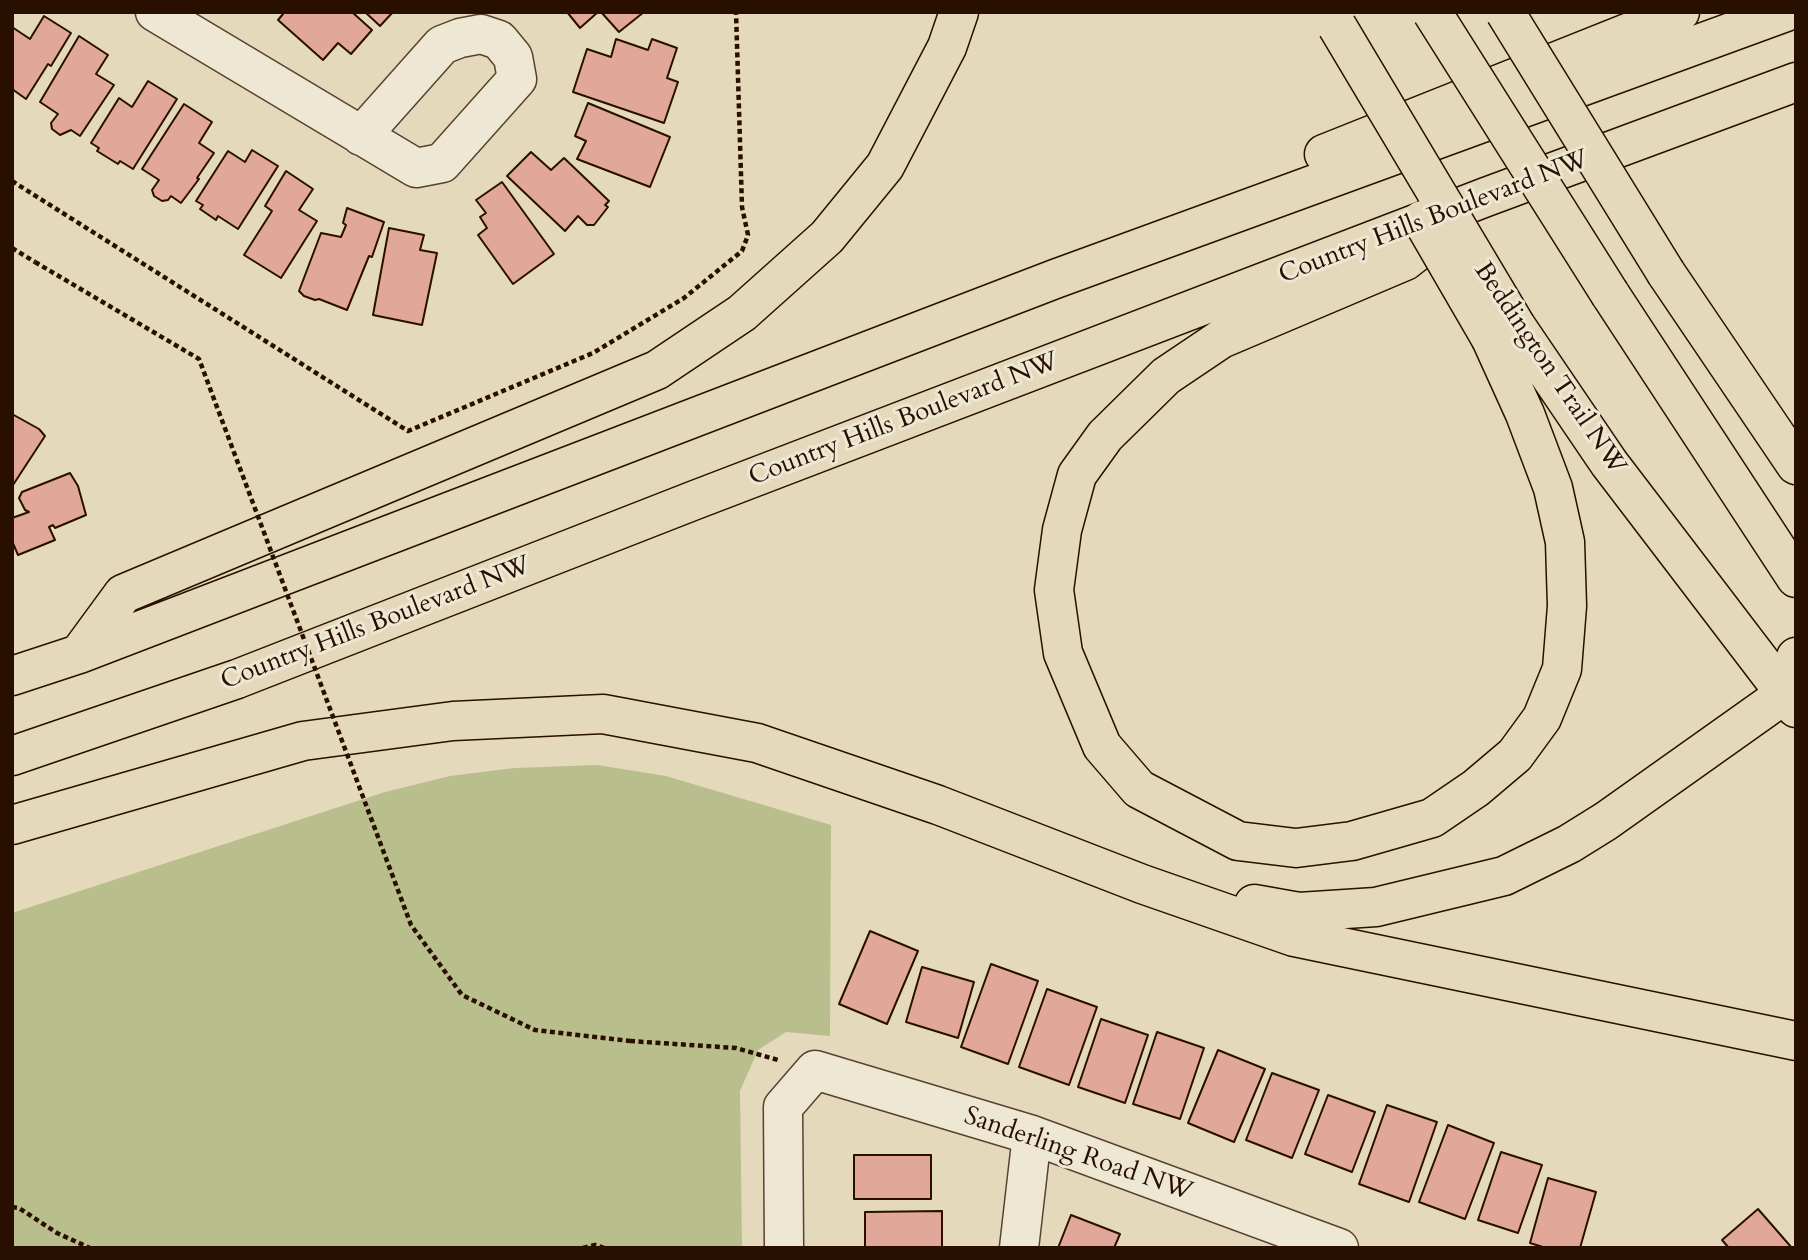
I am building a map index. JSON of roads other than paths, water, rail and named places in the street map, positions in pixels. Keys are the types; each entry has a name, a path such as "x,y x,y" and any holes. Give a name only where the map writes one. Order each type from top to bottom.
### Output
{"main road":[{"path":"79,654 122,594 657,370 741,313 827,237 885,166 947,47 959,12"},
{"path":"1432,12 1795,581"},
{"path":"1505,12 1666,273 1796,465"},
{"path":"1055,279 1176,213 1680,12"},
{"path":"12,676 79,654 1055,279 1786,12"},
{"name":"Beddington Trail NW","path":"1333,19 1380,100 1503,332 1609,463 1790,701"},
{"name":"Country Hills Boulevard NW","path":"12,755 237,679 1486,197 1796,82"},
{"path":"1486,197 1405,261 1285,310 1221,340 1167,376 1105,436 1077,475 1062,530 1054,590 1063,653 1102,746 1139,789 1238,841 1296,848 1352,841 1432,818 1476,788 1514,755 1542,718 1562,668 1567,606 1565,542 1553,488 1525,414 1503,332"},
{"path":"1142,884 1300,912 1376,907 1504,876 1569,844 1790,701 1796,657"},
{"path":"12,825 303,741 453,721 603,713 757,743 938,805 1142,884 1294,937 1796,1041"}],"street":[{"path":"155,12 361,136"},
{"name":"Sanderling Road NW","path":"784,1248 783,1107 815,1070 1032,1135 1339,1248"},
{"path":"1019,1248 1032,1135"}]}
